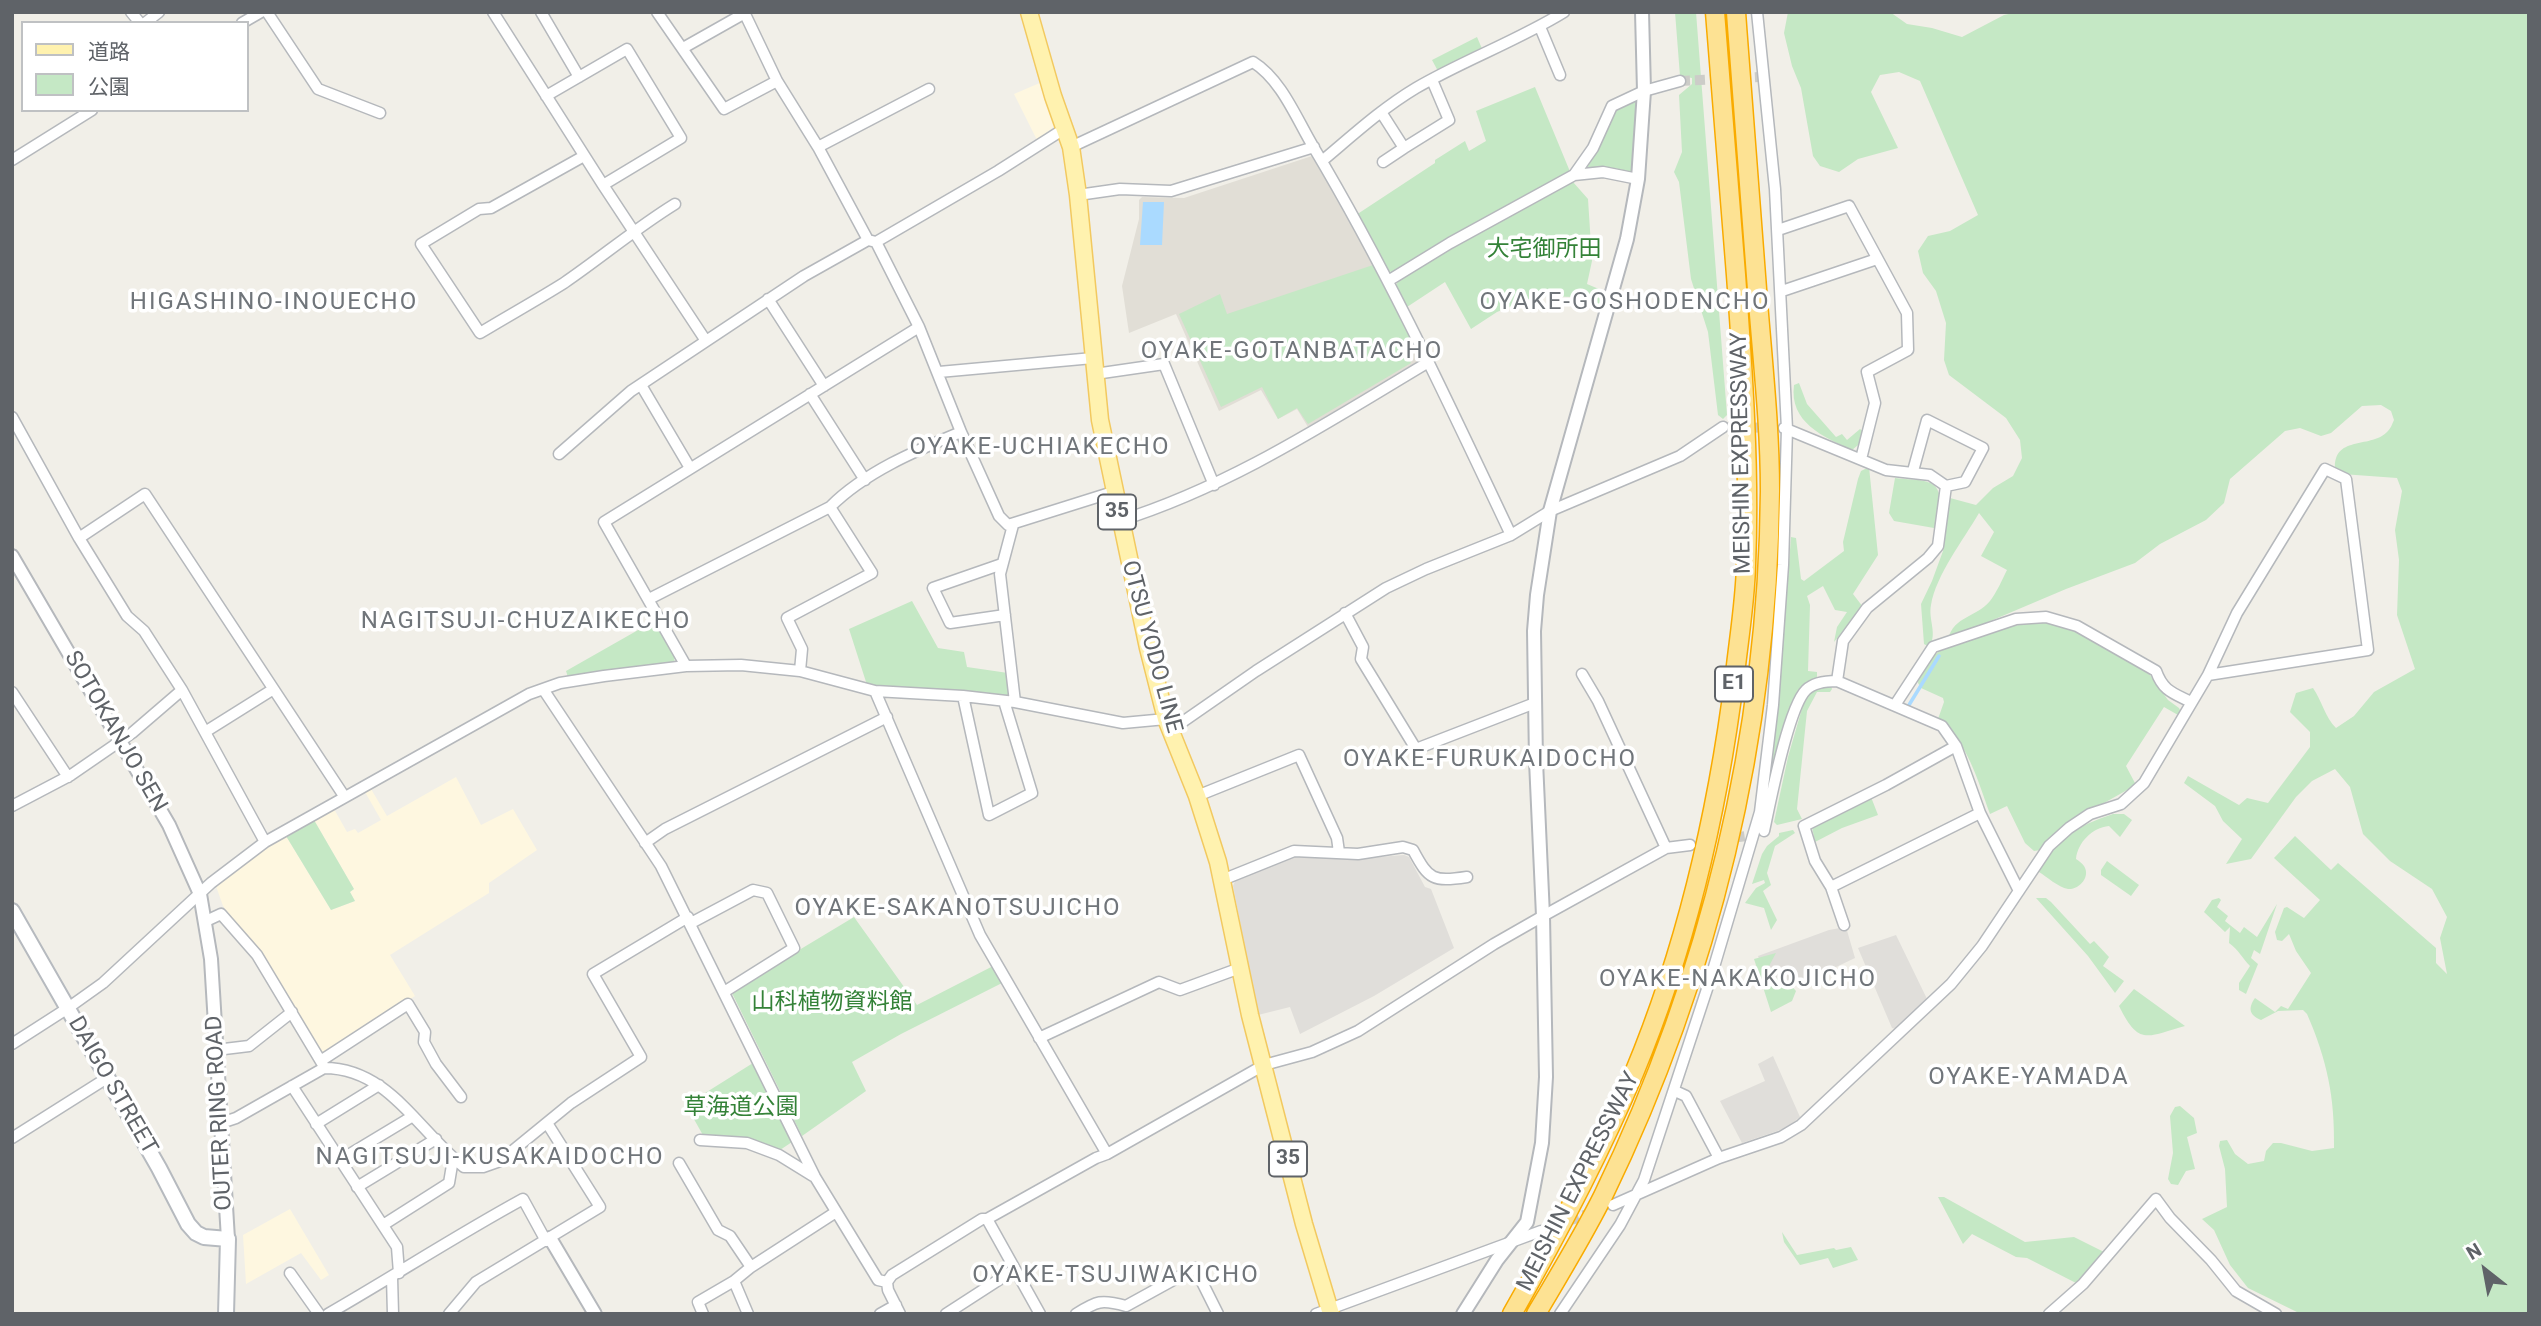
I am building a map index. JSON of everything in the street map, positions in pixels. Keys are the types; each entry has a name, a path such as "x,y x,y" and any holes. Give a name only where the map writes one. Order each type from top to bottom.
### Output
{"highway":[{"name":"MEISHIN EXPRESSWAY","path":"1512,1314 1596,1159 1650,1031 1677,952 1705,851 1731,705 1746,569 1747,503 1742,358 1715,12"},
{"name":"MEISHIN EXPRESSWAY","path":"1536,1314 1603,1195 1670,1038 1722,873 1741,789 1755,706 1765,620 1769,452 1736,12"}],"main road":[{"name":"OTSU YODO LINE","path":"1029,12 1071,147 1100,420 1119,521 1169,724 1197,796 1222,880 1250,1015 1325,1312"},
{"name":"DAIGO STREET","path":"12,911 18,933 68,1008 188,1224 204,1237 228,1239"},
{"name":"OUTER RING ROAD","path":"226,1314 228,1239"}],"street":[{"path":"245,21 261,12"},
{"path":"267,12 318,89 380,113"},
{"path":"493,12 706,341"},
{"path":"541,12 579,77"},
{"path":"657,12 724,109 777,81"},
{"path":"1322,161 1381,112 1432,80 1540,27 1564,12"},
{"path":"1463,1314 1527,1222 1542,1143 1546,1077 1535,703 1536,607 1550,512 1627,239 1638,179 1644,91 1642,12"},
{"path":"1560,1314 1620,1225 1644,1180 1675,1091 1749,835 1760,812 1773,705 1783,565 1785,429 1778,230 1761,76 1757,12"},
{"path":"683,48 745,13 777,81 872,241 919,327 961,432 999,516 1008,526 1113,492"},
{"path":"1540,27 1560,75"},
{"path":"546,96 627,49 681,138 603,185"},
{"path":"1071,147 1253,62 1264,69 1314,147 1388,281 1511,535"},
{"path":"1383,162 1449,120 1432,80"},
{"path":"1574,175 1592,148 1612,106 1644,91 1680,81"},
{"path":"818,148 929,89"},
{"path":"12,160 89,112"},
{"path":"1381,112 1404,148"},
{"path":"559,454 641,385 768,299 804,276 998,172 1064,129"},
{"path":"1078,195 1119,189 1171,191 1314,147"},
{"path":"584,156 491,208 479,209 421,243 480,333 562,284 675,204"},
{"path":"1388,281 1450,243 1574,175 1603,172 1638,179"},
{"path":"1778,230 1849,206 1907,313 1908,350 1867,372 1875,402 1861,459"},
{"path":"1782,291 1877,259"},
{"path":"768,299 824,386"},
{"path":"686,666 604,522 919,327"},
{"path":"1119,521 1214,485 1272,455 1427,363"},
{"path":"939,372 1164,364 1214,485"},
{"path":"641,385 690,468"},
{"path":"810,394 865,480"},
{"path":"12,417 79,538 127,616 144,631 181,690 265,842"},
{"path":"1785,429 1886,470 1930,475 1946,486 1965,482 1983,448 1927,420 1913,471"},
{"path":"12,1044 103,983 200,894 265,842 529,694 560,683 686,666 741,666 800,671 875,691 963,695 1123,723 1169,724 1406,579 1511,535 1550,512 1681,456 1723,427"},
{"path":"649,598 830,507 847,490 918,450 961,432"},
{"path":"1613,1205 1719,1158 1781,1137 1801,1125 1951,984 1982,946 2049,846 2090,814 2121,804 2144,783 2208,676 2238,613 2325,469 2346,479 2368,650 2208,676"},
{"path":"1837,681 1843,642 1867,608 1928,558 1938,546 1946,486"},
{"path":"79,538 145,494 344,796"},
{"path":"800,671 802,649 787,618 872,573 830,507"},
{"path":"963,695 989,815 1032,793 1009,702 1000,574 1013,524"},
{"name":"SOTOKANJO SEN","path":"12,556 18,577 121,740 169,825 200,894"},
{"path":"1002,564 933,588 950,623 1004,615"},
{"path":"1345,614 1363,647 1362,659 1416,749 1535,703"},
{"path":"1895,705 1933,647 2016,619 2046,617 2077,626 2156,671 2166,690 2191,702"},
{"path":"1582,674 1598,701 1666,848"},
{"path":"1749,835 1770,830 1777,770 1799,699 1808,687 1823,681 1837,681 1942,726 1956,746 1980,813 2019,891"},
{"path":"543,689 661,866 815,1177 878,1280 887,1282"},
{"path":"12,806 68,777 121,740 181,690"},
{"path":"205,732 272,690"},
{"path":"875,691 980,935 1107,1154"},
{"path":"12,692 68,777"},
{"path":"645,843 664,829 887,717"},
{"path":"1844,925 1831,887 1815,861 1804,826 1956,746"},
{"path":"1197,796 1299,755 1336,838 1339,852"},
{"path":"1831,887 1980,813"},
{"path":"887,1282 902,1268 982,1219 987,1219 1107,1154 1264,1065 1312,1052 1358,1031 1543,916 1666,848 1690,845"},
{"path":"1222,880 1293,850 1358,854 1403,847 1413,850 1425,873 1440,881 1467,877"},
{"path":"206,922 221,915 229,921 257,955 323,1064 369,1079 379,1086 464,1167 483,1167 500,1161 571,1103 641,1056 593,974 689,920 753,890 766,893 794,948 724,992"},
{"name":"OUTER RING ROAD","path":"200,894 211,959 228,1239"},
{"path":"1039,1038 1159,982 1180,990 1240,968"},
{"path":"221,1123 292,1086 408,1004 425,1032 424,1042 436,1064 461,1097"},
{"path":"216,1049 249,1046 292,1013"},
{"path":"12,1138 107,1078"},
{"path":"292,1086 397,1247 393,1314"},
{"path":"316,1124 379,1086"},
{"path":"1675,1091 1686,1096 1719,1158"},
{"path":"340,1160 413,1116"},
{"path":"449,1314 476,1282 600,1207 547,1123"},
{"path":"358,1187 436,1139"},
{"path":"700,1140 747,1143 779,1155 815,1177"},
{"path":"383,1225 449,1184 453,1159"},
{"path":"679,1163 718,1230 730,1236 751,1267"},
{"path":"328,1314 396,1275 467,1229 523,1199 595,1314"},
{"path":"2049,1314 2083,1284 2157,1199 2170,1218 2211,1260 2236,1291 2276,1314"},
{"path":"703,1314 698,1302 836,1212"},
{"path":"987,1219 1040,1314"},
{"path":"1325,1312 1541,1231"},
{"path":"1076,1314 1096,1301 1110,1301 1126,1306 1195,1268 1218,1314"},
{"path":"946,1314 1014,1270"},
{"path":"290,1273 319,1314"},
{"path":"734,1281 748,1314"},
{"path":"880,1314 898,1309 887,1282"}],"shaded area":[{"path":"1042,82 1056,125 1037,140 1014,94"},
{"path":"1312,156 1331,183 1422,355 1422,360 1308,427 1297,409 1278,419 1261,390 1219,411 1176,314 1129,333 1122,286 1139,219 1139,200 1142,197 1184,198"},
{"path":"456,777 481,825 513,809 537,850 489,883 489,893 390,955 415,996 323,1055 267,965 223,906 216,886 265,848 286,836 331,910 355,901 350,892 354,889 314,820 334,809 347,832 355,829 358,833 381,820 365,792 371,789 387,816"},
{"path":"1404,855 1409,857 1425,887 1431,889 1454,948 1374,996 1300,1034 1290,1007 1258,1015 1233,886 1235,881 1294,857 1354,859"},
{"path":"1846,927 1855,958 1773,997 1758,956 1829,930"},
{"path":"1896,935 1928,1001 1896,1029 1892,1028 1858,948"},
{"path":"1773,1056 1800,1117 1786,1128 1742,1143 1720,1101 1765,1081 1758,1064"},
{"path":"290,1209 329,1275 321,1280 301,1253 246,1284 243,1235"}],"green space":[{"path":"1675,12 1696,12 1727,415 1723,419 1718,415 1708,332 1691,279 1679,182 1674,172 1682,152 1679,95 1692,84 1692,78 1680,76"},
{"path":"1788,12 1890,12 1907,24 1962,37 2004,15 2018,12 2529,12 2529,1314 2301,1314 2248,1288 2230,1265 2214,1230 2202,1219 2227,1207 2220,1141 2227,1140 2235,1154 2248,1164 2264,1161 2266,1151 2273,1143 2312,1151 2334,1148 2333,1112 2328,1079 2320,1047 2307,1014 2303,1010 2278,1011 2261,1020 2251,1011 2255,998 2275,1012 2281,1006 2288,1009 2311,973 2296,951 2289,934 2282,941 2277,940 2275,932 2284,908 2287,907 2304,918 2320,900 2274,858 2295,836 2331,870 2338,863 2436,948 2436,963 2447,974 2440,938 2447,917 2432,889 2390,861 2363,834 2350,787 2335,769 2312,781 2296,797 2251,859 2226,864 2242,839 2223,821 2215,806 2184,783 2188,776 2239,805 2247,798 2268,803 2310,747 2310,732 2290,712 2296,693 2313,688 2336,728 2354,716 2374,692 2415,669 2397,615 2399,560 2395,530 2402,491 2397,478 2342,474 2335,467 2341,450 2373,440 2388,431 2394,420 2391,411 2381,405 2362,406 2331,433 2321,436 2300,428 2285,431 2230,479 2224,503 2206,520 2160,544 2135,563 1948,639 1960,621 1990,601 2007,570 1981,556 1994,532 1979,513 1938,582 1931,605 1932,642 1929,647 1924,644 1921,604 1943,551 1950,498 1976,505 1993,488 2013,476 2022,458 2020,440 2006,418 1949,375 1944,360 1946,323 1936,291 1923,273 1918,251 1928,236 1950,231 1978,215 1920,81 1899,72 1880,75 1871,92 1898,148 1858,159 1839,172 1820,166 1813,156 1801,88 1792,66 1784,33"},
{"path":"1477,37 1483,51 1439,73 1432,60"},
{"path":"1535,87 1571,174 1393,273 1389,271 1356,215 1465,141 1469,151 1486,141 1476,111"},
{"path":"1639,97 1632,173 1615,168 1587,168 1617,106"},
{"name":"大宅御所田","path":"1573,182 1588,199 1592,261 1587,284 1606,292 1601,306 1576,297 1536,296 1497,312 1471,329 1445,282 1407,307 1395,287 1400,278"},
{"path":"1373,265 1417,351 1408,356 1411,363 1308,424 1297,408 1278,419 1262,387 1221,407 1179,314 1220,294 1227,314"},
{"path":"1799,383 1807,404 1836,437 1842,434 1847,440 1860,429 1864,432 1863,441 1852,450 1830,440 1810,426 1797,409 1794,398 1794,385"},
{"path":"1869,467 1878,555 1853,594 1863,607 1834,642 1837,627 1847,612 1835,610 1823,586 1807,596 1810,605 1808,671 1817,672 1817,678 1806,682 1798,690 1775,762 1771,761 1791,537 1796,538 1801,579 1804,581 1844,551 1843,542 1858,479 1861,471"},
{"path":"1895,478 1928,482 1937,489 1939,506 1934,528 1894,521 1889,513"},
{"path":"912,601 938,648 964,652 967,667 1008,673 1011,693 1006,698 963,691 867,685 849,629"},
{"path":"654,621 675,662 568,677 566,671"},
{"path":"2041,622 2057,624 2087,636 2104,648 2126,657 2150,675 2168,700 2181,712 2178,715 2164,707 2126,766 2136,785 2081,816 2041,850 2034,851 2025,843 2007,806 1990,814 1964,750 1957,738 1938,719 1943,698 1921,688 1918,683 1923,668 1934,655 1949,645 1988,631"},
{"path":"1831,686 1832,689 1830,692 1817,692 1807,711 1797,809 1802,819 1777,825 1774,822 1788,757 1805,698 1813,690"},
{"path":"1871,797 1878,815 1842,828 1815,842 1812,827"},
{"path":"2113,814 2124,814 2132,820 2120,837 2109,826 2092,833 2083,842 2076,859 2086,870 2080,885 2072,889 2064,888 2039,872 2038,868 2070,834"},
{"path":"314,820 354,889 350,892 355,901 331,910 286,836"},
{"path":"1793,830 1795,833 1775,846 1767,873 1771,885 1763,891 1777,920 1771,930 1764,908 1745,903 1756,888 1765,883 1764,880 1752,884 1767,846 1779,833"},
{"path":"2107,861 2139,885 2131,896 2101,875"},
{"path":"2036,898 2046,898 2051,902 2090,944 2094,941 2109,957 2103,966 2124,981 2115,993 2088,956"},
{"path":"2212,900 2221,900 2217,907 2228,916 2225,921 2240,933 2244,927 2257,937 2277,904 2260,954 2254,950 2251,958 2258,964 2246,994 2239,990 2239,983 2250,966 2229,943 2230,927 2225,932 2204,912"},
{"name":"山科植物資料館","path":"854,917 917,1005 997,964 1006,981 852,1062 866,1091 802,1136 731,991"},
{"path":"1776,953 1768,968 1772,977 1787,981 1796,991 1792,1001 1771,1012 1754,959"},
{"path":"2134,989 2185,1026 2152,1035 2138,1033 2119,1006"},
{"name":"草海道公園","path":"753,1063 792,1142 780,1150 748,1139 704,1137 686,1105"},
{"path":"2180,1106 2194,1118 2197,1133 2187,1137 2195,1169 2186,1171 2178,1185 2171,1184 2168,1179 2173,1153 2170,1116 2175,1107"},
{"path":"1938,1197 1944,1197 2025,1242 2074,1237 2104,1252 2076,1283 1972,1234 1963,1244"},
{"path":"1782,1232 1797,1255 1851,1247 1858,1260 1833,1268 1828,1258 1800,1265 1784,1242"}],"water":[{"path":"1143,202 1164,202 1162,245 1140,245"}],"waterway":[{"path":"1909,705 1939,656"}],"tunnel":[{"path":"1680,81 1759,77"},
{"path":"1723,427 1772,428"},
{"path":"1705,842 1746,836"},
{"path":"1541,1231 1593,1212"}],"district":[{"name":"HIGASHINO-INOUECHO","path":"274,303"},
{"name":"OYAKE-GOSHODENCHO","path":"1625,303"},
{"name":"OYAKE-GOTANBATACHO","path":"1292,352"},
{"name":"OYAKE-UCHIAKECHO","path":"1040,448"},
{"name":"NAGITSUJI-CHUZAIKECHO","path":"526,622"},
{"name":"OYAKE-FURUKAIDOCHO","path":"1490,760"},
{"name":"OYAKE-SAKANOTSUJICHO","path":"958,909"},
{"name":"OYAKE-NAKAKOJICHO","path":"1738,980"},
{"name":"OYAKE-YAMADA","path":"2029,1078"},
{"name":"NAGITSUJI-KUSAKAIDOCHO","path":"490,1158"},
{"name":"OYAKE-TSUJIWAKICHO","path":"1116,1276"}]}
